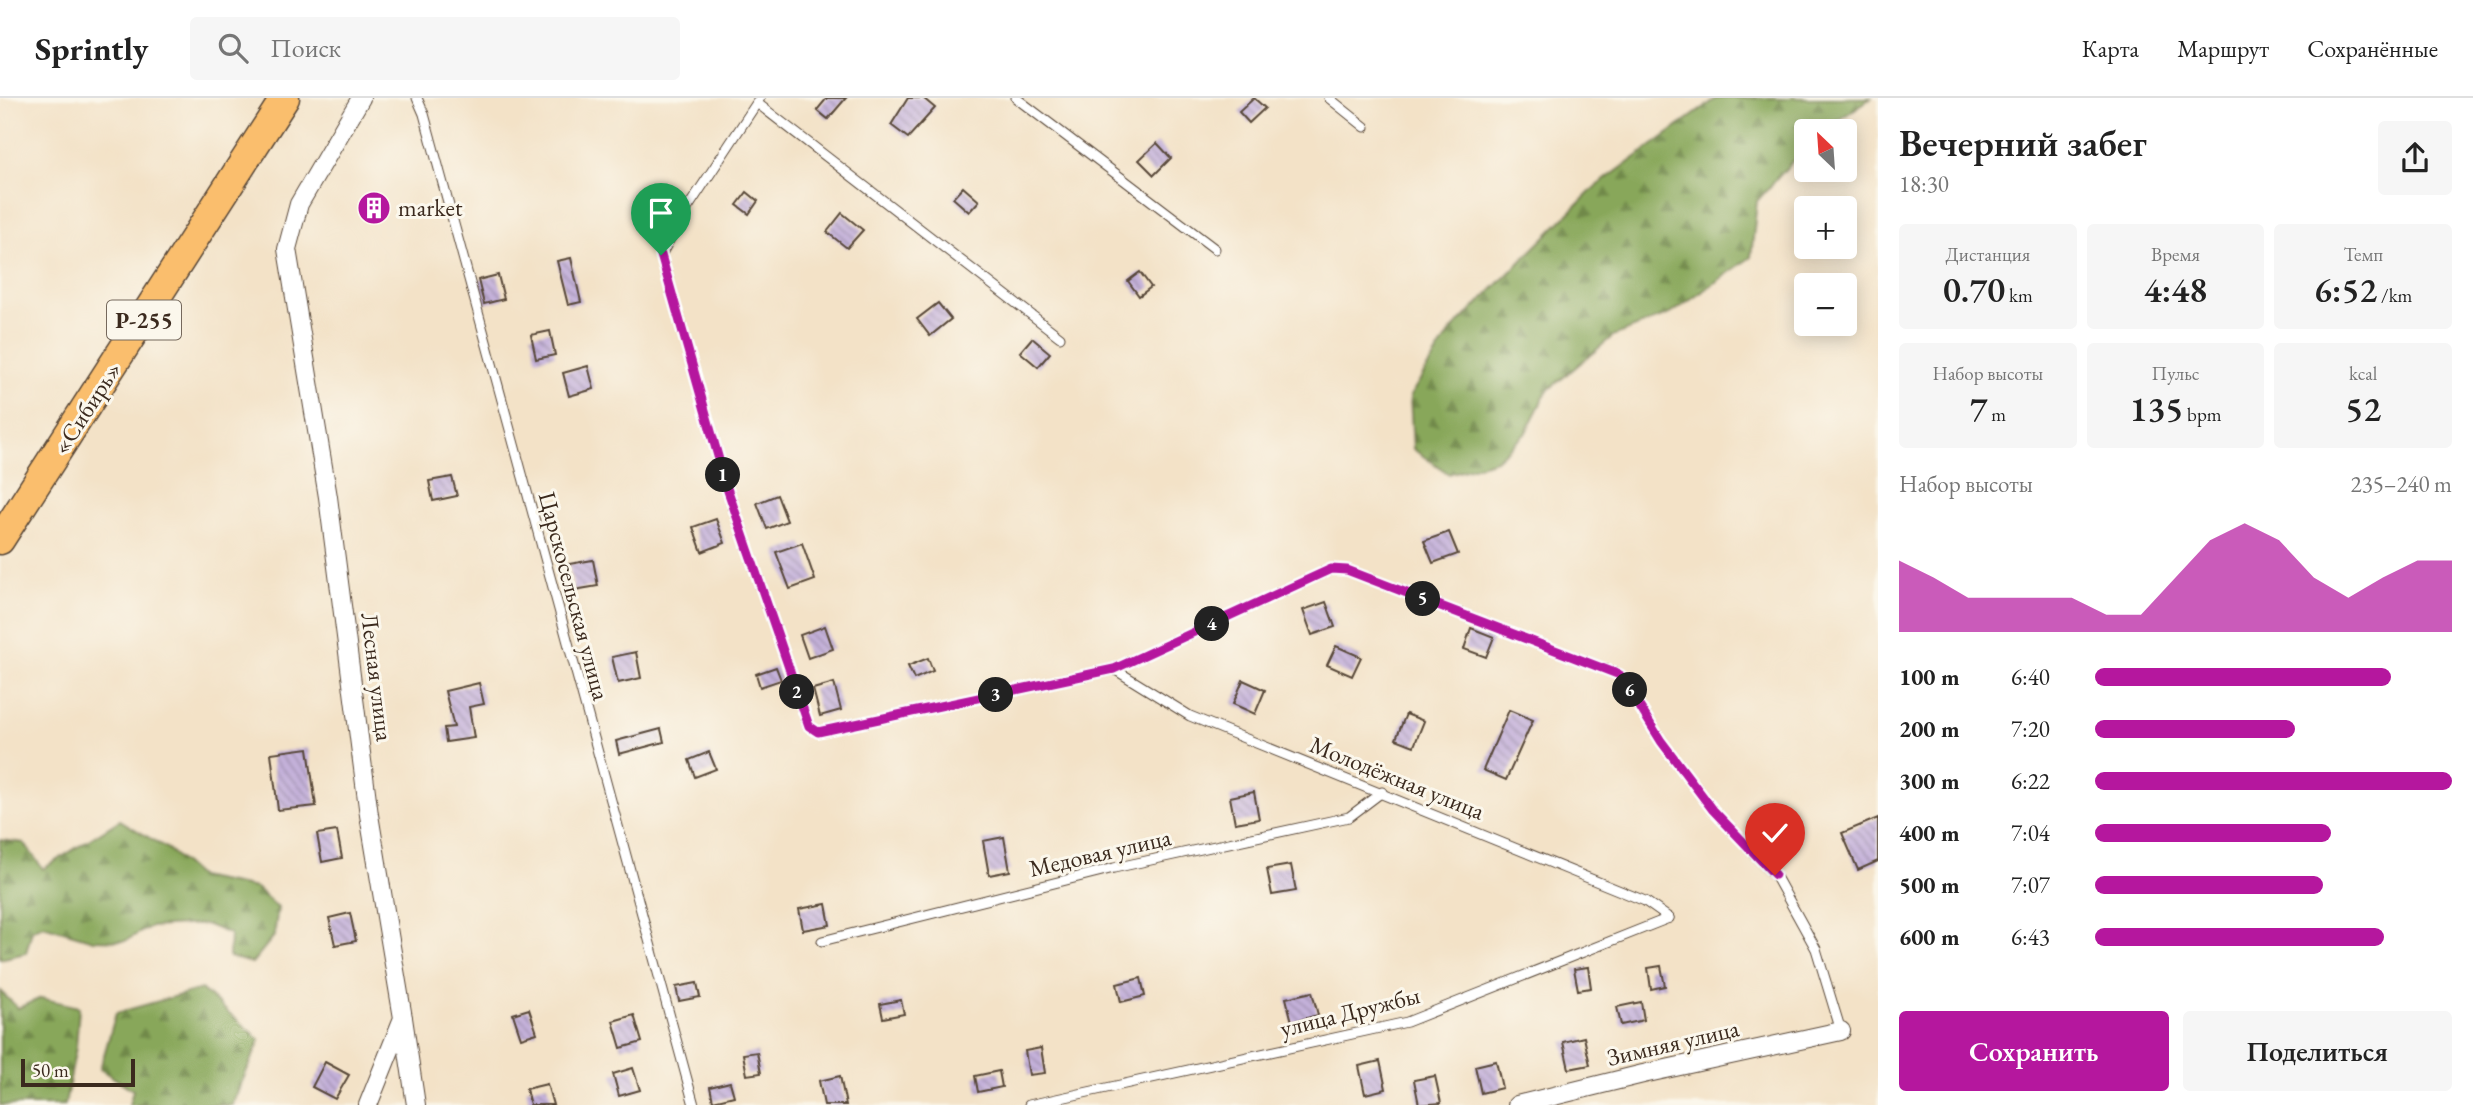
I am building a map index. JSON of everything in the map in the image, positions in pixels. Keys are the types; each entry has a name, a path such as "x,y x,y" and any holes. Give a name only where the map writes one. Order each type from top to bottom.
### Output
{"highway":[{"name":"«Сибирь»","path":"0,540 285,98"}],"street":[{"name":"Лесная улица","path":"361,98 299,204 287,249 328,497 369,815 416,1105"},
{"path":"368,1105 403,1018"},
{"name":"Зимняя улица","path":"1517,1105 1643,1074 1841,1031"}],"lane":[{"name":"Царскосельская улица","path":"417,98 425,114 694,1105"},
{"path":"1016,98 1215,248"},
{"path":"1329,98 1365,127"},
{"path":"1060,337 759,100 683,215 661,255 727,488 809,726 818,732 1114,669 1331,569 1347,570 1620,675 1661,741 1713,810 1775,875 1816,949 1841,1031"},
{"name":"Молодёжная улица","path":"1114,669 1190,716 1645,901 1669,918"},
{"name":"Медовая улица","path":"822,941 1114,868 1349,817 1381,792"},
{"name":"улица Дружбы","path":"1028,1105 1407,1021 1669,918"}],"green space":[{"path":"1717,98 1871,98 1840,119 1794,119 1794,159 1757,201 1751,257 1672,313 1613,336 1547,391 1525,434 1496,460 1449,474 1413,449 1410,396 1450,332 1595,187"},
{"path":"120,820 168,849 199,877 256,888 278,908 274,936 252,963 229,957 230,934 205,924 150,927 125,941 93,940 43,925 32,930 26,953 0,959 0,840 24,843 43,869"},
{"path":"201,989 260,1040 232,1105 129,1105 133,1090 100,1069 116,1013"},
{"path":"0,991 18,1008 41,998 79,1007 76,1047 65,1105 0,1105"}],"building":[{"path":"827,98 846,98 828,119 817,110"},
{"path":"908,98 923,98 935,108 908,138 891,125"},
{"path":"1254,98 1265,108 1249,123 1239,112"},
{"path":"1157,143 1171,158 1154,175 1139,160"},
{"path":"963,187 979,201 969,212 953,198"},
{"path":"747,192 758,201 749,214 737,205"},
{"name":"market","path":"381,198 384,215 368,218 365,200"},
{"path":"842,213 863,230 847,248 827,232"},
{"path":"571,258 581,302 568,305 557,261"},
{"path":"1140,272 1151,287 1139,296 1128,281"},
{"path":"498,275 504,299 484,304 478,280"},
{"path":"938,303 951,319 930,336 917,319"},
{"path":"550,331 555,355 536,359 531,335"},
{"path":"1032,338 1050,353 1038,367 1020,352"},
{"path":"588,366 594,389 569,396 563,373"},
{"path":"452,477 457,496 433,501 429,481"},
{"path":"777,495 787,521 767,529 757,503"},
{"path":"716,519 725,543 702,552 693,527"},
{"path":"1449,532 1458,554 1433,563 1424,541"},
{"path":"802,543 815,580 790,589 776,552"},
{"path":"593,560 598,586 574,590 569,564"},
{"path":"1326,602 1335,627 1312,635 1303,610"},
{"path":"825,626 833,649 808,658 800,635"},
{"path":"1471,628 1494,637 1486,657 1464,649"},
{"path":"1336,646 1361,657 1352,676 1327,665"},
{"path":"636,652 641,678 618,683 612,657"},
{"path":"928,658 933,671 914,679 908,666"},
{"path":"776,667 781,680 760,687 756,674"},
{"path":"1243,680 1265,690 1255,714 1233,704"},
{"path":"479,683 484,704 469,707 474,738 446,742 444,728 454,727 445,691"},
{"path":"834,683 841,710 820,716 813,689"},
{"path":"1509,710 1533,720 1506,780 1483,770"},
{"path":"1406,714 1424,721 1414,746 1396,739"},
{"path":"661,729 664,742 619,754 616,741"},
{"path":"308,748 316,806 278,810 271,753"},
{"path":"709,752 716,769 695,777 689,760"},
{"path":"1254,792 1259,819 1235,823 1230,797"},
{"path":"1878,818 1878,861 1858,870 1842,833"},
{"path":"337,831 342,858 322,862 317,834"},
{"path":"1004,837 1010,871 989,875 983,841"},
{"path":"1291,865 1296,891 1272,895 1267,869"},
{"path":"826,904 830,925 803,930 799,909"},
{"path":"350,913 356,941 335,945 329,918"},
{"path":"1661,966 1665,986 1651,989 1648,968"},
{"path":"1588,967 1591,988 1578,990 1574,969"},
{"path":"1141,978 1145,996 1121,1002 1117,984"},
{"path":"697,983 700,997 679,1001 676,987"},
{"path":"1312,992 1318,1015 1292,1022 1286,998"},
{"path":"901,1000 904,1014 883,1018 880,1004"},
{"path":"1641,1002 1644,1020 1621,1025 1617,1007"},
{"path":"529,1009 537,1033 521,1038 513,1014"},
{"path":"634,1015 642,1042 621,1048 613,1021"},
{"path":"1584,1037 1590,1065 1569,1069 1563,1042"},
{"path":"1041,1048 1045,1073 1029,1075 1025,1051"},
{"path":"757,1052 761,1073 747,1075 743,1054"},
{"path":"1380,1061 1386,1089 1365,1094 1359,1066"},
{"path":"1496,1061 1502,1088 1481,1093 1475,1066"},
{"path":"325,1062 349,1075 335,1099 312,1087"},
{"path":"633,1068 640,1090 619,1096 613,1074"},
{"path":"999,1071 1002,1087 978,1092 975,1076"},
{"path":"840,1076 846,1105 824,1105 819,1081"},
{"path":"1435,1076 1441,1103 1419,1105 1414,1080"},
{"path":"730,1082 734,1096 713,1101 710,1087"},
{"path":"547,1084 553,1105 530,1105 526,1089"}],"place":[{"name":"market","path":"374,208"}],"route":[{"path":"661,255 727,488 809,726 818,732 1114,669 1331,569 1347,570 1620,675 1661,741 1713,810 1775,875"}]}
